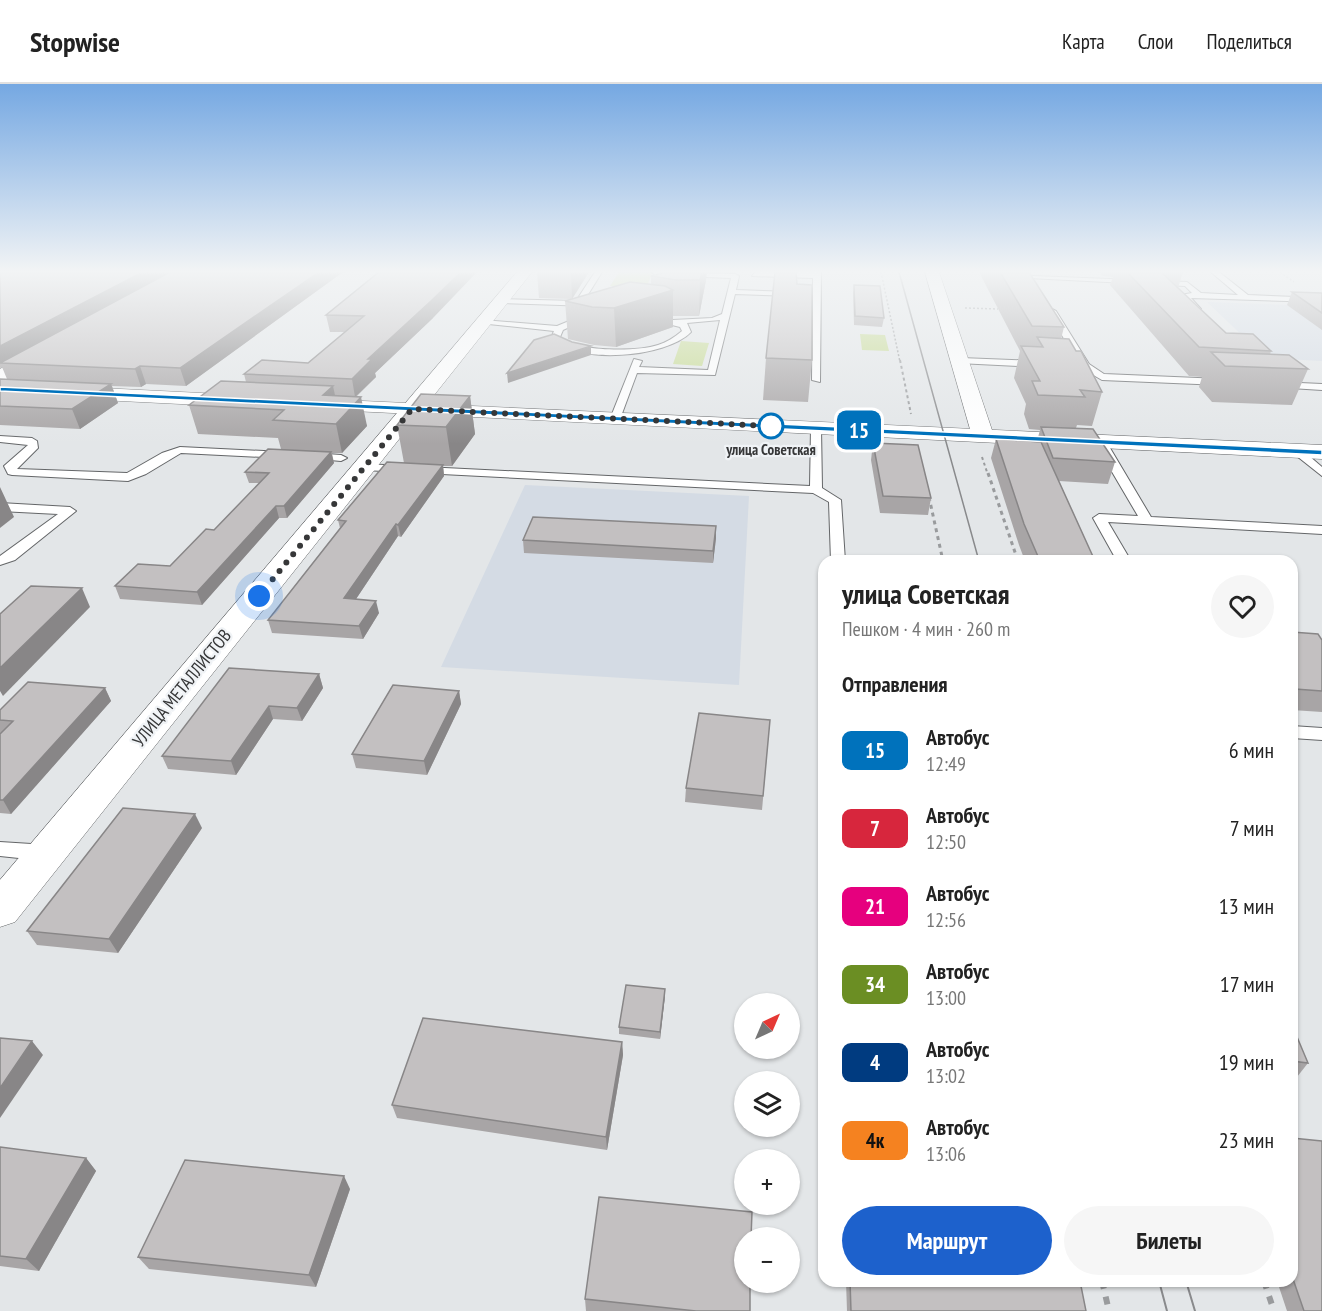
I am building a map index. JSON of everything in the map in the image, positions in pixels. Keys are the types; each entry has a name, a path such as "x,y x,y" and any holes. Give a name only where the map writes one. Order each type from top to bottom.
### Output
{"street":[{"name":"УЛИЦА МЕТАЛЛИСТОВ","path":"0,910 352,462 412,409 478,329"},
{"path":"950,329 976,421 983,436"},
{"path":"0,377 56,346"},
{"path":"0,390 258,402"},
{"path":"304,404 1322,452"}],"lane":[{"path":"559,329 555,338 562,344 586,349 640,351 678,339 687,333 686,329"},
{"path":"633,370 712,373 723,329"},
{"path":"817,329 817,380"},
{"path":"1063,329 1085,366 1102,377 1228,383"},
{"path":"615,419 640,351"},
{"path":"961,361 1053,365"},
{"path":"1064,365 1085,366"},
{"path":"1264,380 1274,385 1322,387"},
{"path":"816,428 816,489"},
{"path":"0,439 32,441 34,446 10,466 12,472 128,477 141,473 167,453 180,450 816,489 835,500 837,555"},
{"path":"1100,442 1147,521"},
{"path":"1297,451 1322,473"},
{"path":"0,507 70,511 10,557 0,561"},
{"path":"1121,555 1099,518 1322,530"},
{"path":"1298,732 1322,734"},
{"path":"0,849 47,853"}],"path":[{"path":"893,329 912,416"},
{"path":"991,457 982,456 1015,555"},
{"path":"929,496 942,555"},
{"path":"1103,1287 1108,1311"},
{"path":"1266,1287 1274,1311"}],"shaded area":[{"path":"1236,329 1322,329 1322,361 1266,358"},
{"path":"525,485 749,496 739,685 441,667"}],"green space":[{"path":"860,334 885,335 889,351 862,350"},
{"path":"681,341 709,343 702,366 673,364"}],"building":[{"path":"0,329 32,329 0,346"},
{"path":"63,329 236,329 180,368 140,366 135,369 0,363"},
{"path":"348,329 400,329 368,359 372,359 352,379 244,374 262,360 308,363"},
{"path":"769,329 812,329 812,360 766,358"},
{"path":"1182,329 1222,329 1226,333 1253,334 1271,351 1199,347"},
{"path":"554,334 572,342 591,346 507,373 534,340"},
{"path":"1037,337 1069,339 1076,351 1081,351 1102,392 1080,390 1085,397 1038,395 1032,381 1040,381 1021,346 1043,347"},
{"path":"1211,352 1289,355 1308,369 1225,366"},
{"path":"0,379 111,384 72,409 0,406"},
{"path":"221,381 333,386 323,395 361,397 336,424 273,420 284,410 189,405"},
{"path":"421,394 470,396 446,427 397,425"},
{"path":"1041,427 1093,429 1115,462 1053,458"},
{"path":"996,439 1041,442 1092,555 1037,555 1024,524"},
{"path":"873,443 918,445 931,498 883,496"},
{"path":"268,449 331,452 284,506 276,506 197,592 115,586 138,564 170,566 206,529 214,530 269,473 245,472"},
{"path":"387,462 443,465 398,525 396,524 344,598 376,601 359,626 268,620 346,521 338,520"},
{"path":"533,517 716,526 713,551 523,540"},
{"path":"31,586 82,588 0,668 0,614"},
{"path":"1298,632 1318,634 1322,640 1322,691 1298,689"},
{"path":"229,668 319,674 297,708 269,706 231,761 162,756"},
{"path":"28,682 105,688 3,800 0,800 0,734 13,721 0,720 0,710"},
{"path":"393,685 459,691 424,761 352,754"},
{"path":"699,713 770,720 763,796 686,788"},
{"path":"123,808 195,814 109,939 27,931"},
{"path":"626,985 665,989 660,1032 619,1027"},
{"path":"423,1018 622,1042 606,1137 392,1105"},
{"path":"0,1038 32,1041 0,1088"},
{"path":"1298,1039 1308,1063 1298,1062"},
{"path":"1298,1139 1322,1141 1322,1311 1304,1311 1296,1287 1298,1287"},
{"path":"0,1147 86,1158 26,1259 0,1256"},
{"path":"185,1160 344,1176 309,1275 138,1257"},
{"path":"599,1197 734,1210 734,1215 752,1215 751,1227 734,1227 734,1293 750,1293 750,1311 696,1311 585,1299"},
{"path":"850,1287 1081,1287 1086,1311 851,1311"}],"tram line":[{"path":"915,329 977,555"},
{"path":"1161,1287 1167,1311"},
{"path":"1188,1287 1195,1311"}],"bus line":[{"name":"15","path":"0,389 1322,452"}],"place":[{"name":"улица Советская","path":"771,426"}],"route":[{"path":"259,596 412,409 771,426"}]}
